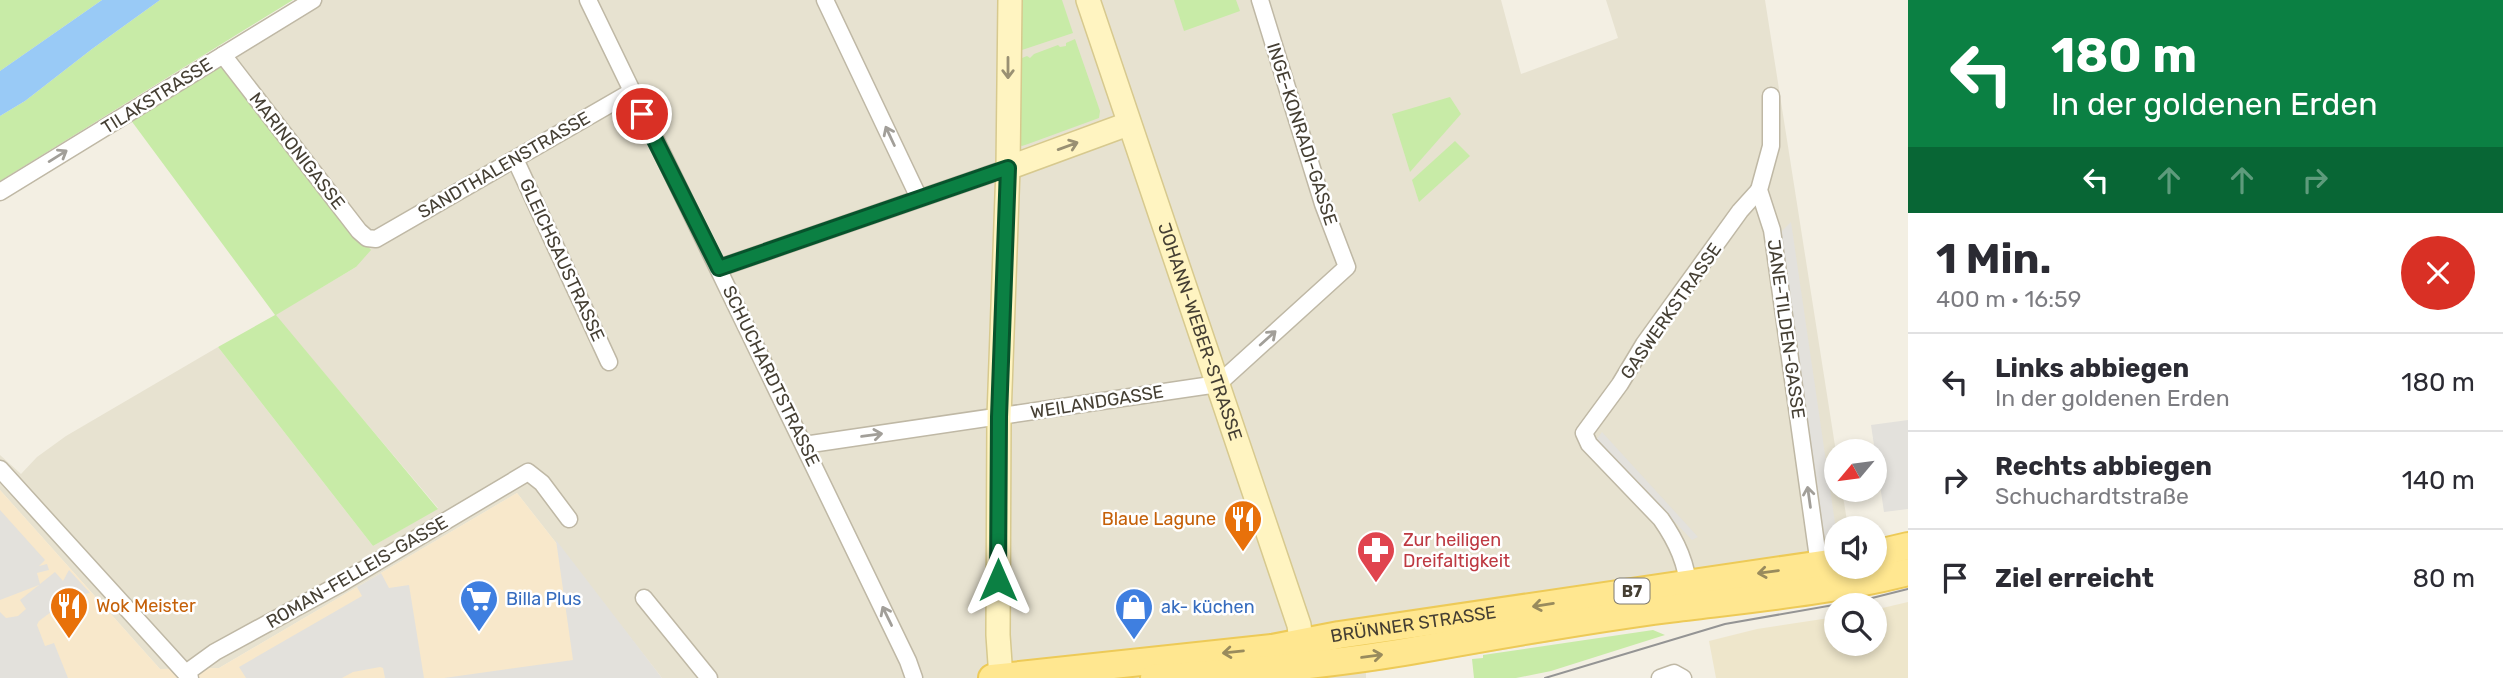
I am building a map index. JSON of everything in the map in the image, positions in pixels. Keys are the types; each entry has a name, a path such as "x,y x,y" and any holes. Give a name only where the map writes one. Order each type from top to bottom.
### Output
{"main road":[{"path":"998,678 999,417 1008,168 1010,0"},
{"name":"JOHANN-WEBER-STRASSE","path":"1088,0 1299,625 1302,653"},
{"path":"1008,168 1128,124"},
{"path":"1887,552 1908,546"},
{"name":"BRÜNNER STRASSE","path":"1154,678 1215,674 1302,653 1432,647 1690,595 1824,565"},
{"name":"BRÜNNER STRASSE","path":"1690,595 1867,582 1908,572"},
{"name":"BRÜNNER STRASSE","path":"998,678 1272,648 1302,653"}],"street":[{"name":"TILAKSTRASSE","path":"0,192 313,0"},
{"name":"SCHUCHARDTSTRASSE","path":"588,0 804,444 914,678"},
{"path":"825,0 919,198"},
{"name":"INGE-KONRADI-GASSE","path":"1218,384 1347,267 1323,204 1260,0"},
{"name":"MARINONIGASSE","path":"223,55 359,231 367,238 376,239"},
{"name":"SANDTHALENSTRASSE","path":"376,239 631,92"},
{"path":"1759,190 1771,146 1771,96"},
{"name":"GLEICHSAUSTRASSE","path":"515,159 609,362"},
{"path":"719,268 1008,168"},
{"name":"GASWERKSTRASSE","path":"1690,595 1678,544 1661,519 1589,444 1584,433 1620,384 1644,344 1740,211 1759,190"},
{"name":"JANE-TILDEN-GASSE","path":"1759,190 1772,230 1824,546"},
{"name":"WEILANDGASSE","path":"804,444 1218,384"},
{"path":"0,469 188,676"},
{"name":"ROMAN-FELLEIS-GASSE","path":"188,676 215,652 338,585 528,471 542,483 569,519"},
{"path":"644,598 709,678"},
{"path":"1660,678 1674,673 1683,678"}],"shaded area":[{"path":"296,0 1501,0 1521,74 1618,38 1606,0 1765,0 1834,439 1824,439 1824,502 1844,502 1846,516 1824,516 1824,579 1850,579 1851,591 1824,593 1824,596 1366,673 1366,678 662,678 517,493 219,668 160,669 0,490 0,455 21,474 37,457 66,436 218,347 373,546 438,508 275,315 356,267 214,53"},
{"path":"1791,222 1824,448 1824,502 1832,502 1834,516 1824,516 1824,532 1779,234"},
{"path":"1908,420 1908,509 1884,512 1883,502 1887,502 1887,439 1873,439 1871,425"},
{"path":"1602,432 1698,537 1692,540 1596,440"},
{"path":"0,490 160,669 219,668 517,493 662,678 0,678"},
{"path":"0,510 45,560 39,566 47,564 49,570 37,573 40,584 55,572 63,581 69,570 90,593 67,600 37,625 45,646 54,643 68,678 0,678 0,612 6,618 18,616 26,609 20,600 39,585 0,600"},
{"path":"556,540 662,678 444,678 573,660"},
{"path":"381,573 389,588 409,585 424,678 385,678 383,668 380,667 353,672 342,678 246,678 239,667 362,596 357,587"},
{"path":"1908,602 1908,678 1716,678 1709,641 1757,629 1824,619 1824,656 1887,656 1887,607"}],"green space":[{"path":"0,0 102,0 0,71"},
{"path":"160,0 293,0 0,181 0,116 25,101"},
{"path":"1019,0 1062,0 1073,33 1019,51"},
{"path":"1174,0 1236,0 1240,11 1184,31"},
{"path":"1075,39 1100,111 1099,118 1022,146 1018,144 1017,60 1027,56 1030,58 1058,45 1066,46 1066,43"},
{"path":"221,62 371,250 356,267 276,315 438,509 373,546 218,347 275,315 130,119"},
{"path":"1450,97 1461,114 1410,172 1392,114"},
{"path":"1455,141 1470,156 1419,202 1412,180"},
{"path":"1653,630 1665,635 1551,671 1516,678 1474,678 1472,659 1483,658 1483,655"}],"water":[{"path":"102,0 160,0 25,101 0,116 0,71"}],"tram line":[{"path":"1545,678 1725,624 1868,599 1908,589"}],"place":[{"name":"Blaue Lagune","path":"1243,553"},
{"name":"Zur heiligen Dreifaltigkeit","path":"1376,584"},
{"name":"Billa Plus","path":"479,633"},
{"name":"Wok Meister","path":"69,640"},
{"name":"ak- küchen","path":"1134,641"}],"route":[{"path":"642,114 719,268 1008,168 999,417 998,580"}]}
